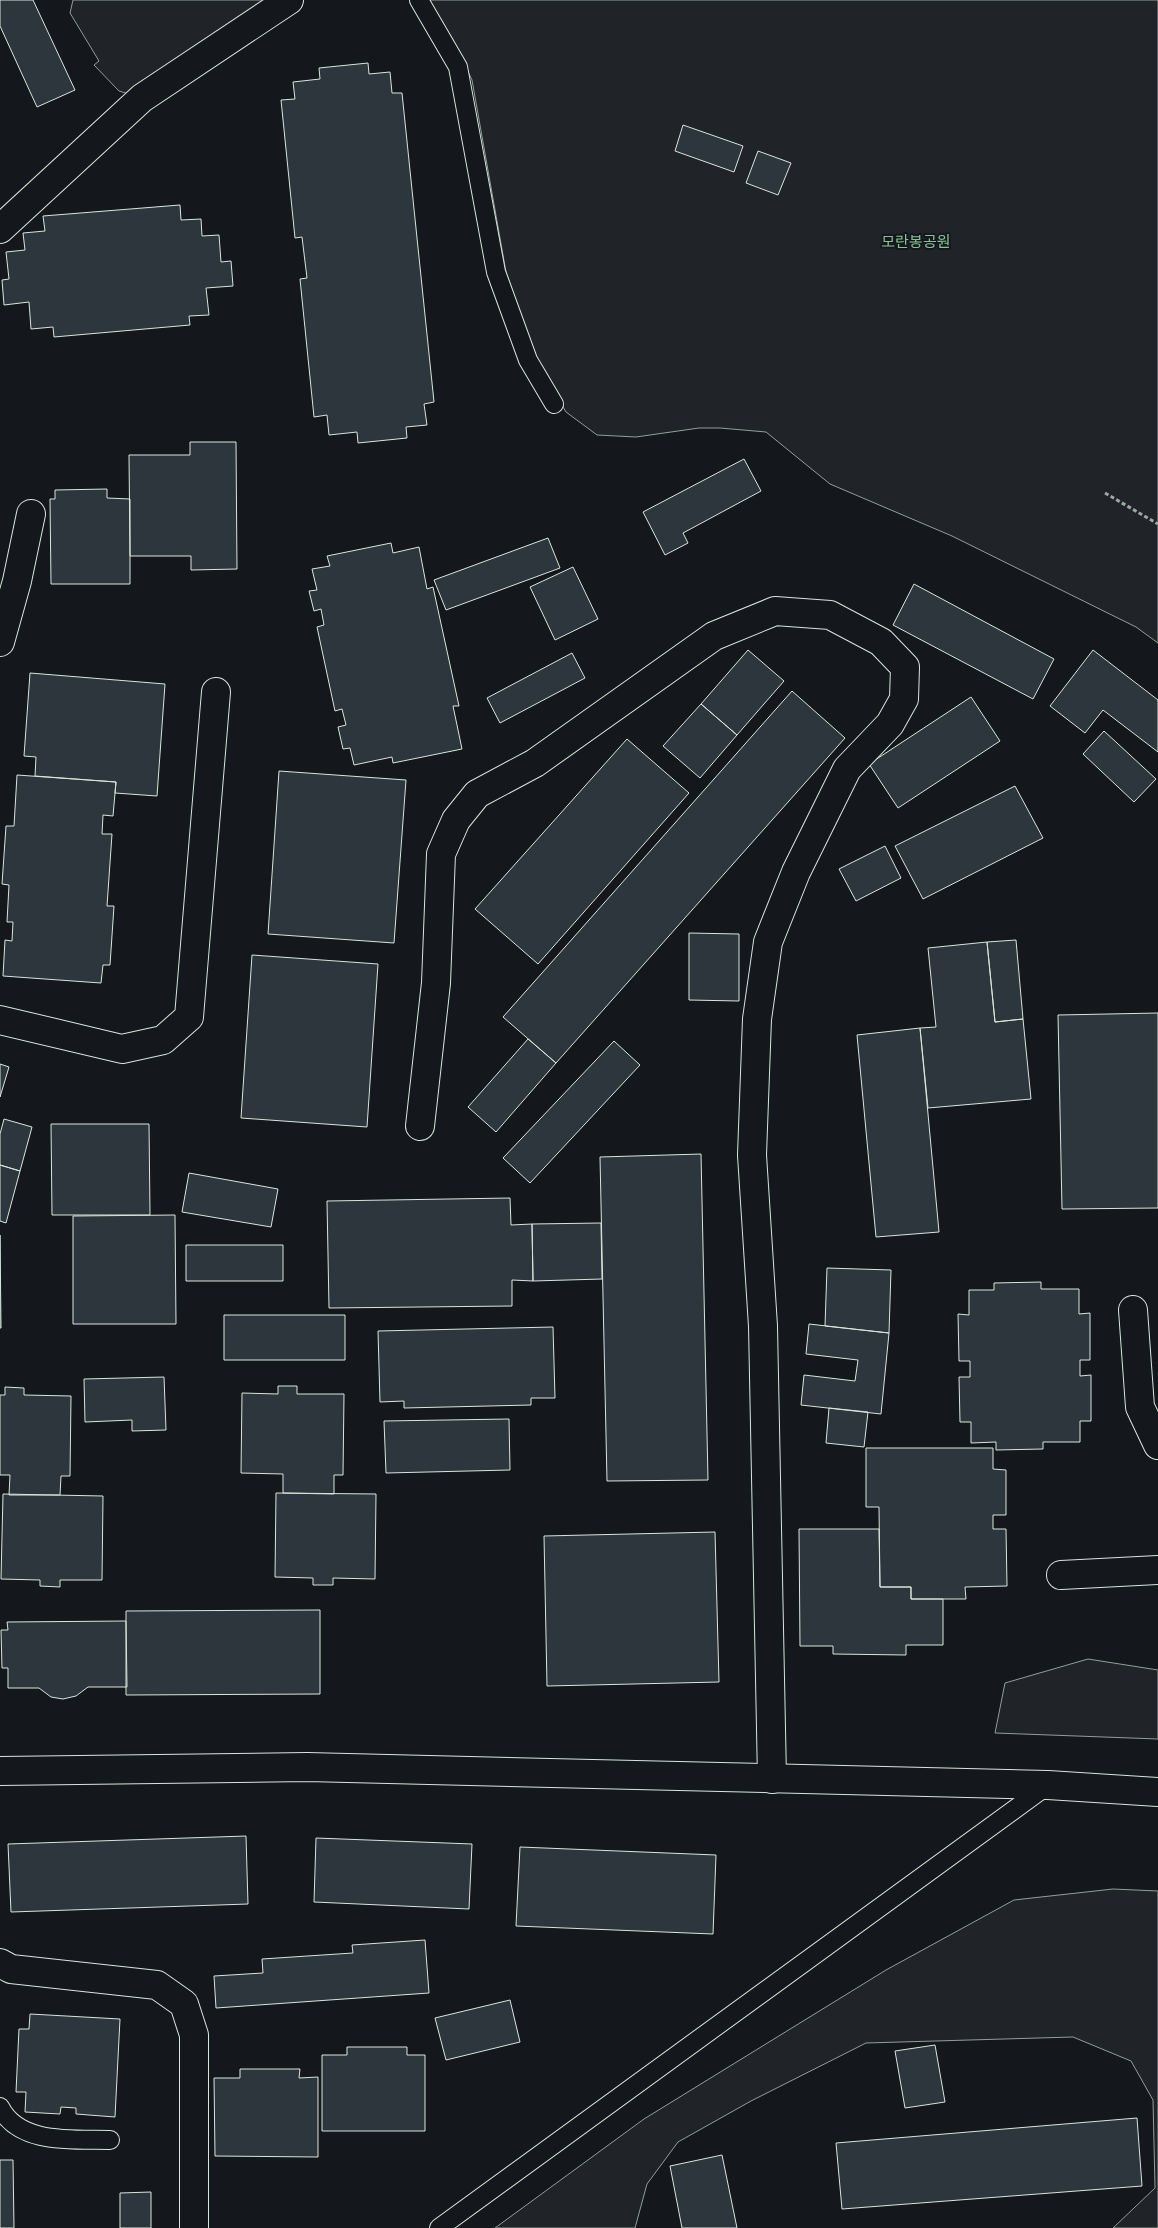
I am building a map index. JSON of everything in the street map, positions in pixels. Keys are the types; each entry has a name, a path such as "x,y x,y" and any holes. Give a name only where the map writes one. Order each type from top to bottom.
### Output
{"street":[{"path":"0,229 142,98 289,0"},
{"path":"0,642 17,582 31,514"},
{"path":"420,1126 436,984 441,854 456,820 477,794 535,763 714,636 776,611 830,615 881,642 904,667 904,699 890,724 847,769 796,872 768,942 757,1020 752,1155 763,1326 772,1779"},
{"path":"0,1020 122,1049 163,1040 189,1017 216,692"},
{"path":"1133,1310 1140,1407 1158,1445"},
{"path":"1061,1575 1158,1570"},
{"path":"0,1771 307,1767 1048,1785 1158,1792"},
{"path":"0,1963 11,1969 157,1985 184,2004 194,2035 194,2228"}],"lane":[{"path":"419,0 458,67 496,272 528,360 554,404"},
{"path":"439,2228 1048,1785"},
{"path":"0,2107 6,2120 32,2135 110,2140"}],"path":[{"path":"1105,493 1158,524"}],"green space":[{"path":"73,0 274,0 132,95 119,91 94,65 99,61 70,13"},
{"name":"모란봉공원","path":"429,0 1158,0 1158,643 1136,627 952,536 830,484 766,432 699,428 636,437 597,435 566,412 537,363 506,272 472,80 453,40"},
{"path":"1088,1659 1158,1670 1158,1739 995,1733 1005,1683"},
{"path":"1113,1889 1158,1891 1158,2228 1113,2228 1155,2188 1153,2100 1131,2061 1073,2037 866,2043 751,2101 678,2142 647,2184 635,2228 495,2228 644,2119 886,1970 1014,1900"}],"building":[{"path":"0,0 33,0 75,90 37,107 0,26"},
{"path":"368,63 369,74 390,72 392,93 402,93 434,402 424,404 427,425 406,427 407,438 358,443 357,432 329,435 327,415 314,417 300,279 307,278 302,237 295,238 281,100 295,99 293,82 320,79 319,68"},
{"path":"683,125 743,146 734,172 675,151"},
{"path":"758,151 791,163 778,195 746,183"},
{"path":"180,205 181,220 201,219 202,236 219,235 221,262 231,261 233,286 206,288 209,315 189,316 190,325 54,337 53,327 31,329 29,302 4,305 2,280 9,279 6,252 25,250 23,233 45,231 43,216"},
{"path":"190,442 236,442 237,569 191,570 191,556 130,556 129,455 190,455"},
{"path":"744,459 761,491 683,533 688,543 665,555 643,512"},
{"path":"107,489 107,498 130,499 130,584 51,584 50,499 55,499 55,490"},
{"path":"548,538 560,568 446,610 434,580"},
{"path":"391,543 393,553 419,547 427,589 433,587 459,706 453,706 462,749 393,763 392,757 354,765 350,748 343,749 338,727 346,725 342,709 335,711 317,627 324,625 321,609 314,611 309,591 317,590 312,569 330,566 327,556"},
{"path":"573,567 598,619 555,640 530,587"},
{"path":"914,584 1054,659 1033,699 893,625"},
{"path":"748,650 784,681 737,735 701,704"},
{"path":"1093,650 1158,700 1158,752 1103,710 1085,733 1050,706"},
{"path":"572,653 585,678 500,723 487,698"},
{"path":"30,673 165,684 157,796 115,793 116,782 35,776 36,757 24,756"},
{"path":"792,691 845,738 556,1063 503,1017"},
{"path":"971,697 1000,741 898,808 869,764"},
{"path":"701,704 737,735 700,778 663,746"},
{"path":"1104,731 1156,779 1134,802 1083,754"},
{"path":"627,739 689,793 538,964 475,909"},
{"path":"279,771 406,780 394,943 268,934"},
{"path":"17,775 116,782 113,816 103,815 102,834 112,834 107,906 114,906 110,965 103,965 101,983 3,976 5,940 12,941 13,922 7,922 9,885 2,884 6,826 14,826"},
{"path":"1015,786 1043,838 923,899 895,846"},
{"path":"885,846 901,878 856,901 839,869"},
{"path":"689,933 739,934 739,1001 689,1000"},
{"path":"1016,940 1023,1019 995,1022 987,942"},
{"path":"987,942 995,1022 1023,1019 1031,1099 928,1108 920,1028 936,1027 928,948"},
{"path":"252,955 378,964 367,1127 241,1118"},
{"path":"1158,1013 1158,1208 1062,1209 1058,1015"},
{"path":"920,1028 939,1232 876,1237 857,1035"},
{"path":"528,1039 556,1063 496,1132 468,1107"},
{"path":"614,1041 640,1065 530,1183 503,1158"},
{"path":"0,1064 9,1067 0,1097"},
{"path":"4,1119 32,1127 20,1171 0,1165 0,1134"},
{"path":"51,1124 149,1124 150,1215 52,1215"},
{"path":"701,1154 708,1480 607,1481 600,1157"},
{"path":"0,1165 20,1171 6,1223 0,1221"},
{"path":"189,1173 278,1189 271,1227 182,1212"},
{"path":"510,1198 511,1225 532,1224 533,1281 512,1280 512,1306 329,1308 327,1201"},
{"path":"175,1215 176,1324 73,1324 73,1216"},
{"path":"601,1223 602,1279 533,1281 532,1224"},
{"path":"0,1235 1,1328 0,1328"},
{"path":"186,1245 283,1245 283,1281 186,1281"},
{"path":"827,1268 891,1270 889,1333 825,1326"},
{"path":"1041,1282 1041,1289 1079,1289 1079,1314 1090,1313 1090,1360 1080,1360 1080,1376 1091,1375 1091,1421 1080,1421 1080,1442 1043,1442 1043,1449 996,1450 996,1442 971,1443 971,1422 960,1422 959,1377 970,1377 970,1361 959,1361 958,1314 969,1315 969,1290 994,1290 994,1283"},
{"path":"224,1315 345,1315 345,1360 224,1360"},
{"path":"809,1324 889,1333 881,1414 801,1405 804,1375 855,1381 858,1360 806,1354"},
{"path":"553,1327 555,1398 531,1398 531,1405 404,1408 404,1401 380,1402 378,1331"},
{"path":"164,1377 166,1430 132,1431 132,1420 85,1422 84,1379"},
{"path":"278,1386 297,1386 297,1394 344,1394 343,1475 334,1475 334,1494 283,1493 283,1474 241,1473 242,1393 278,1394"},
{"path":"5,1387 24,1388 24,1395 71,1396 70,1476 61,1476 60,1495 9,1495 10,1475 0,1475 0,1395 5,1395"},
{"path":"829,1408 868,1412 864,1447 826,1443"},
{"path":"509,1419 510,1470 386,1473 384,1421"},
{"path":"866,1448 993,1448 993,1469 1006,1470 1006,1515 993,1515 993,1529 1006,1529 1007,1586 965,1587 966,1599 911,1599 911,1587 880,1587 879,1507 866,1507"},
{"path":"276,1493 376,1494 375,1579 333,1578 333,1585 313,1585 313,1578 275,1577"},
{"path":"3,1494 103,1496 102,1580 60,1580 60,1587 40,1586 40,1580 1,1579"},
{"path":"799,1529 879,1529 880,1587 911,1587 911,1599 943,1599 943,1645 906,1645 906,1655 833,1654 833,1646 800,1646"},
{"path":"715,1532 719,1682 547,1686 544,1536"},
{"path":"320,1610 320,1694 126,1695 126,1611"},
{"path":"126,1621 127,1687 88,1687 76,1696 63,1699 51,1697 39,1688 8,1688 8,1668 2,1668 1,1630 8,1630 7,1622"},
{"path":"246,1836 248,1904 11,1912 8,1844"},
{"path":"316,1838 472,1844 469,1909 314,1902"},
{"path":"520,1847 716,1855 713,1934 516,1926"},
{"path":"425,1940 429,1993 216,2008 214,1976 263,1973 262,1959 353,1953 352,1945"},
{"path":"510,2000 520,2042 446,2060 435,2018"},
{"path":"30,2014 120,2019 115,2117 76,2114 76,2108 61,2107 60,2114 25,2112 26,2092 16,2092 19,2029 29,2029"},
{"path":"935,2045 945,2102 905,2108 895,2051"},
{"path":"347,2047 407,2047 407,2055 425,2055 425,2131 322,2131 322,2055 347,2055"},
{"path":"240,2069 300,2069 299,2078 318,2077 318,2157 215,2156 214,2078 240,2078"},
{"path":"1137,2118 1142,2186 842,2209 836,2143"},
{"path":"722,2155 737,2228 682,2228 670,2166"},
{"path":"0,2160 13,2160 14,2228 0,2228"},
{"path":"151,2192 151,2228 120,2228 120,2193"}]}
